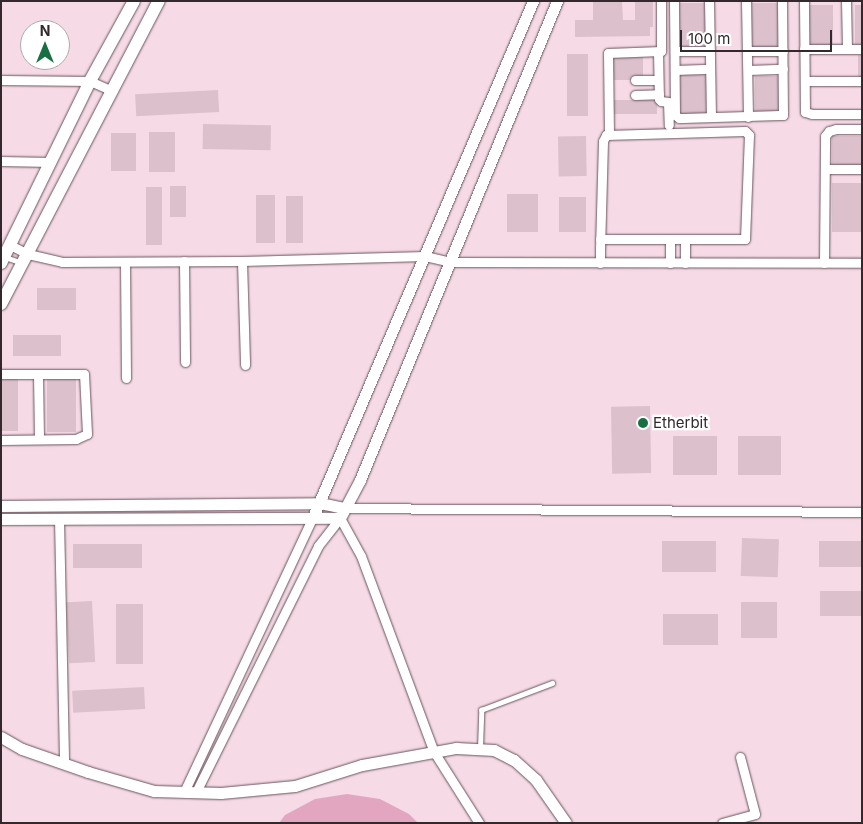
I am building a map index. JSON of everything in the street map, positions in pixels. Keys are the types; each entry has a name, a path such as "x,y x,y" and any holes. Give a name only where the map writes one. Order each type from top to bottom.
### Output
{"main road":[{"path":"4,256 90,81 134,1"},
{"path":"1,304 159,1"}],"street":[{"path":"184,792 320,503 533,1"},
{"path":"196,792 318,546 342,513 360,480 557,1"},
{"path":"661,1 662,48 658,52 659,100 668,102 669,124"},
{"path":"674,1 676,116 711,117 783,115 782,1"},
{"path":"709,1 711,117"},
{"path":"746,1 748,117"},
{"path":"804,1 805,112 812,114 862,114"},
{"path":"846,1 847,48"},
{"path":"804,49 862,49"},
{"path":"675,51 710,51"},
{"path":"747,51 783,51"},
{"path":"609,134 608,53 658,52"},
{"path":"675,70 710,69"},
{"path":"748,70 783,69"},
{"path":"1,80 90,81 112,90"},
{"path":"635,80 658,80"},
{"path":"805,81 862,81"},
{"path":"635,95 659,94"},
{"path":"824,263 825,136 829,131 836,129 862,129"},
{"path":"600,240 746,238 749,134 745,131 609,134 604,136 603,141 600,240 600,263"},
{"path":"1,161 50,162"},
{"path":"825,169 862,169"},
{"path":"670,239 670,263"},
{"path":"685,239 685,263"},
{"path":"4,256 62,262 242,261 426,256 450,262 862,263"},
{"path":"184,261 185,362"},
{"path":"242,261 245,364"},
{"path":"125,262 126,378"},
{"path":"1,374 82,374 85,376 87,434 82,438 1,440"},
{"path":"38,374 39,439"},
{"path":"1,506 320,503 342,513 361,556 434,752 479,823"},
{"path":"1,519 313,518 342,513 862,512"},
{"path":"59,519 64,764"},
{"path":"1,737 22,750 154,791 221,793 295,786 362,765 456,748 494,750 514,760 536,780 566,823"},
{"path":"722,823 755,814 740,757"}],"lane":[{"path":"480,749 481,710 552,683"}],"shaded area":[{"path":"347,794 380,799 409,814 418,823 279,823 285,815 315,799"}],"building":[{"path":"593,1 622,1 623,20 635,20 635,1 653,1 653,27 650,27 650,36 575,37 575,20 593,20"},
{"path":"677,3 708,3 708,49 677,49"},
{"path":"752,3 781,3 781,49 752,49"},
{"path":"809,5 833,5 833,45 809,45"},
{"path":"855,5 862,5 862,45 855,45"},
{"path":"610,53 643,53 643,80 610,80"},
{"path":"567,54 588,54 588,116 567,116"},
{"path":"858,55 862,55 862,78 858,78"},
{"path":"679,75 706,75 706,115 679,115"},
{"path":"755,76 781,76 781,115 755,115"},
{"path":"218,90 219,112 136,116 135,94"},
{"path":"609,100 657,100 657,114 609,114"},
{"path":"203,124 271,125 271,150 203,149"},
{"path":"149,132 175,132 175,172 149,172"},
{"path":"111,133 136,133 136,171 111,171"},
{"path":"558,136 586,136 587,176 559,176"},
{"path":"832,136 862,136 862,165 832,165"},
{"path":"832,183 862,183 862,232 832,232"},
{"path":"170,186 186,186 186,217 170,217"},
{"path":"146,187 162,187 162,245 146,245"},
{"path":"507,194 538,194 538,232 507,232"},
{"path":"256,195 275,195 275,243 256,243"},
{"path":"286,196 303,196 303,243 286,243"},
{"path":"559,197 586,197 586,232 559,232"},
{"path":"37,288 76,288 76,310 37,310"},
{"path":"13,335 61,335 61,356 13,356"},
{"path":"1,376 18,376 18,431 1,431"},
{"path":"47,377 76,377 76,432 47,432"},
{"path":"650,406 651,473 612,474 611,407"},
{"path":"673,436 717,436 717,475 673,475"},
{"path":"738,436 781,436 781,475 738,475"},
{"path":"742,538 779,539 778,577 741,576"},
{"path":"662,541 716,541 716,572 662,572"},
{"path":"819,541 862,541 862,567 819,567"},
{"path":"73,544 142,544 142,568 73,568"},
{"path":"820,591 862,591 862,616 820,616"},
{"path":"92,601 95,662 69,663 66,602"},
{"path":"741,602 777,602 777,638 741,638"},
{"path":"116,604 143,604 143,664 116,664"},
{"path":"663,614 718,614 718,645 663,645"},
{"path":"144,687 145,709 73,713 72,691"}],"place":[{"name":"Etherbit","path":"643,423"}]}
